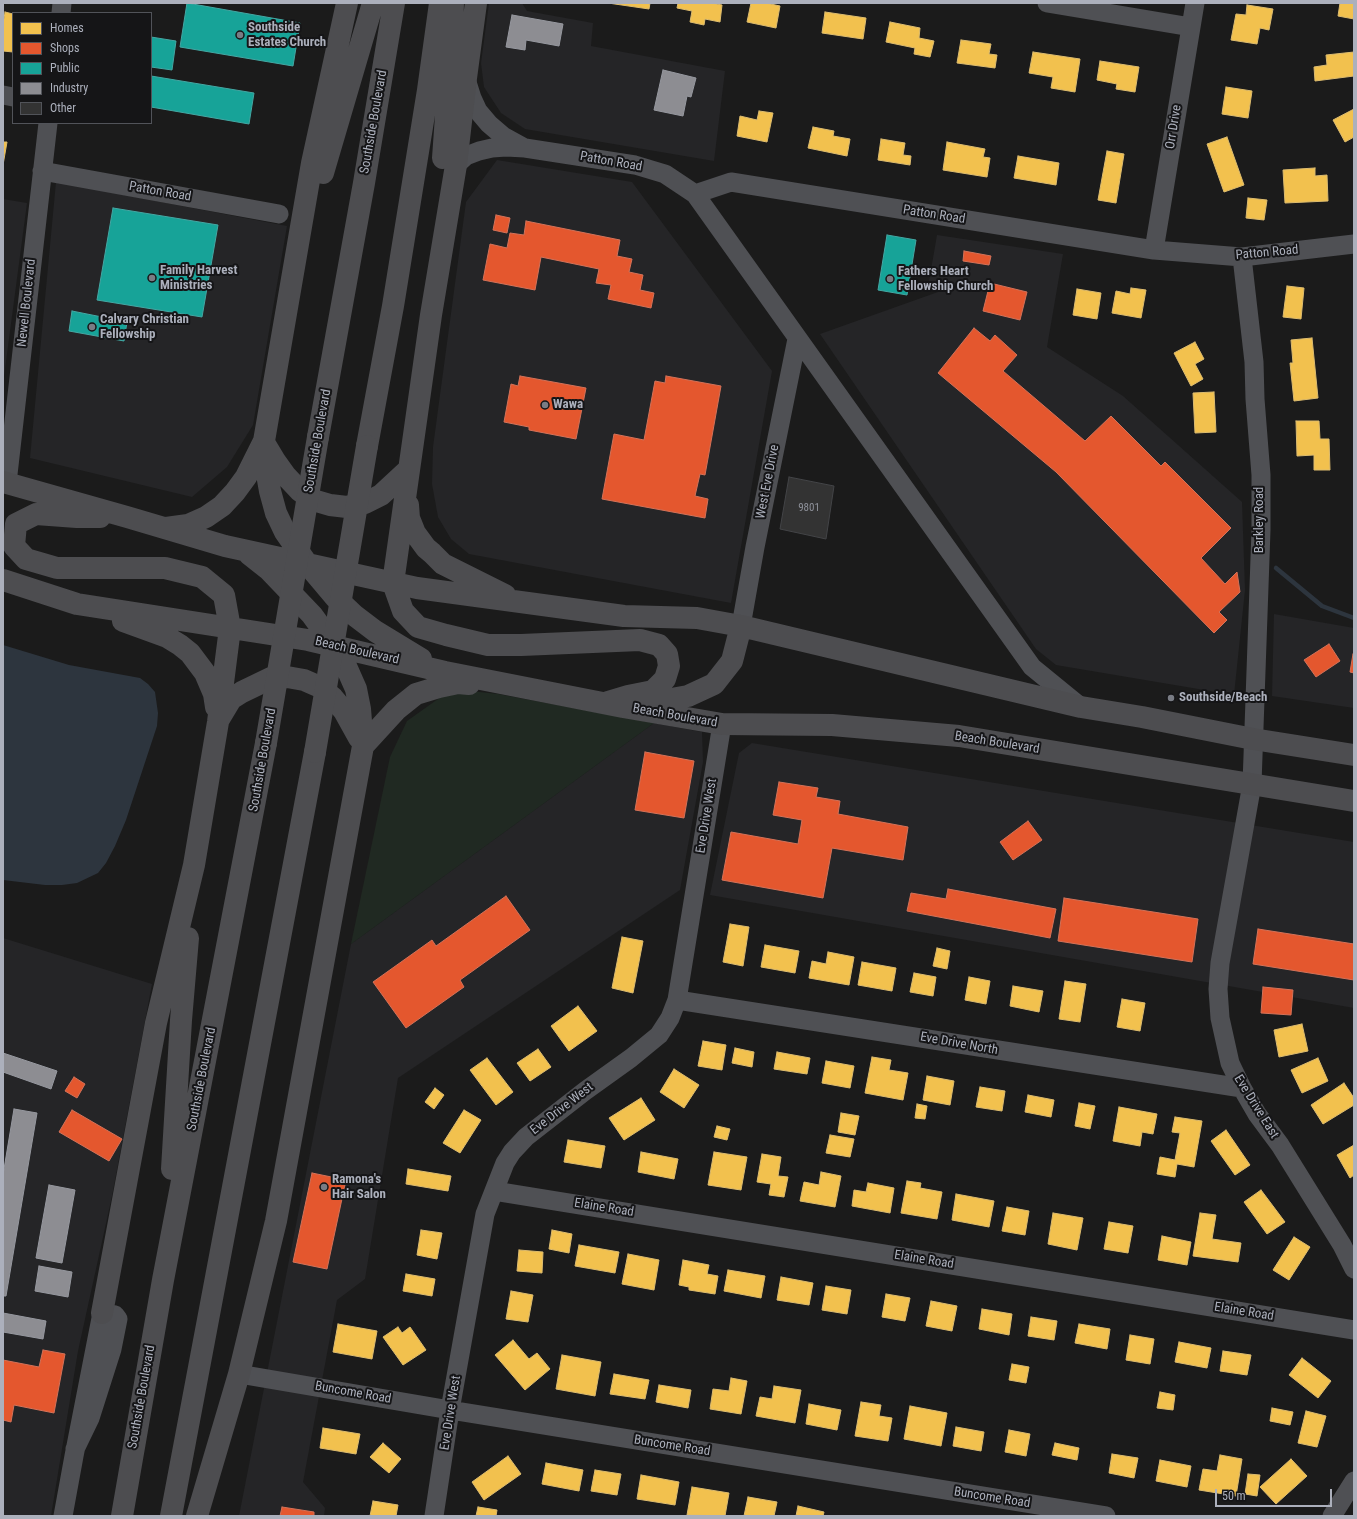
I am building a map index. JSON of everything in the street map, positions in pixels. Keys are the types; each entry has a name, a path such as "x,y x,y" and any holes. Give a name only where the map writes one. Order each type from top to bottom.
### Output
{"highway":[{"path":"347,3 319,128 264,441 270,491 276,513 285,532 308,565 335,597 374,631 416,657 445,672"},
{"path":"293,272 373,3"},
{"name":"Southside Boulevard","path":"122,1516 163,1280 266,743 394,3"},
{"path":"171,1516 315,752 367,446 393,306 427,98 440,3"},
{"path":"431,315 453,3"},
{"path":"476,3 456,165 431,315 392,583 403,611 418,627 488,645 521,646 640,640 659,645 667,654 669,666 665,679 653,691 628,696 614,705"},
{"path":"264,441 285,475 300,491 313,500 330,505 347,507 365,503 381,495 408,470"},
{"path":"165,528 188,525 206,517 222,506 246,477 264,441"},
{"path":"408,470 408,500 410,518 415,533 426,548 444,564 522,603"},
{"path":"4,488 127,517 244,551 417,588 624,616 697,618 741,626 1081,707 1142,717 1253,739 1354,755"},
{"path":"102,1313 156,1024 194,865 218,722 230,628 224,595 202,577 165,568 57,568 26,559 14,546 16,524 36,514 77,517 127,517"},
{"path":"197,1516 239,1374 276,1221 363,746 360,709 356,688 341,655 312,615 286,587 268,569 244,551"},
{"name":"Beach Boulevard","path":"3,580 77,604 308,640 445,672 534,690 722,724 832,725 959,736 1354,800"},
{"path":"77,604 167,637 190,653 205,673 214,694 218,722"},
{"path":"614,705 688,696 714,684 732,661 741,626"},
{"path":"218,722 231,699 271,678 287,677 304,680 320,687 333,698 350,720 363,746"},
{"path":"363,746 396,710 416,694 458,683 534,690"},
{"path":"163,1280 175,1131 181,1020 194,865"}],"street":[{"path":"1047,3 1191,27"},
{"name":"Orr Drive","path":"1154,250 1195,3"},
{"path":"466,78 478,111 489,124 503,136 525,148"},
{"name":"Newell Boulevard","path":"4,488 48,124"},
{"path":"456,165 466,156 479,151 506,147 525,148"},
{"name":"Patton Road","path":"525,148 635,165 665,174 695,194 731,182 1154,250 1242,257 1354,244"},
{"name":"Patton Road","path":"42,171 279,214"},
{"path":"695,194 1032,667 1081,707"},
{"name":"Barkley Road","path":"1242,257 1254,362 1255,399 1261,474 1261,530 1252,784"},
{"name":"West Eve Drive","path":"741,626 755,547 797,339"},
{"name":"Eve Drive West","path":"434,1516 450,1410 485,1214 505,1163 512,1152 526,1137 585,1091 631,1058 659,1035 670,1018 677,1000 722,724"},
{"name":"Eve Drive East","path":"1252,784 1220,963 1218,989 1220,1018 1224,1042 1230,1063 1242,1088 1257,1114 1280,1145 1342,1245 1354,1269"},
{"name":"Eve Drive North","path":"677,1000 920,1037 1002,1052 1242,1088"},
{"name":"Elaine Road","path":"494,1190 1354,1330"},
{"path":"62,1516 102,1313"},
{"name":"Buncome Road","path":"239,1374 450,1410 1106,1516"},
{"path":"1332,1516 1354,1481"}],"shaded area":[{"path":"489,3 522,3 527,11 593,23 591,46 725,71 714,161 525,129 501,113 484,87 481,63"},
{"path":"497,160 632,182 772,371 731,603 469,554 451,539 438,517 432,484 433,447 466,202"},
{"path":"56,182 287,226 253,425 227,467 192,497 30,458"},
{"path":"3,199 27,203 3,384"},
{"path":"937,235 1063,254 1047,347 1123,396 1242,502 1245,590 1234,695 1056,665 1036,649 820,334 938,292 928,287"},
{"path":"1274,614 1354,628 1354,708 1272,696"},
{"path":"3,645 69,665 140,678 155,692 158,713 157,726 126,820 106,863 98,873 77,883 45,885 3,880"},
{"path":"452,689 498,694 654,723 351,944 390,757 407,721"},
{"path":"654,723 702,732 703,762 680,890 398,1078 365,1279 337,1300 303,1482 325,1508 324,1516 239,1516 351,944"},
{"path":"752,743 1354,842 1354,1008 710,895 739,753"},
{"path":"3,938 152,984 112,1196 78,1351 51,1516 3,1516"}],"building: Homes":[{"path":"608,3 650,3 649,9"},
{"path":"678,3 711,3 722,5 720,22 705,19 704,25 690,22 692,11 677,8"},
{"path":"751,3 766,3 780,6 776,28 747,22"},
{"path":"1340,3 1354,3 1354,19 1338,16"},
{"path":"1247,5 1273,9 1269,30 1260,28 1257,44 1231,40 1236,14 1246,15"},
{"path":"5,12 12,14 12,52 3,51 3,18 4,19"},
{"path":"825,12 866,18 863,39 822,33"},
{"path":"890,22 920,28 919,38 934,41 930,57 914,54 915,48 886,42"},
{"path":"961,40 991,44 989,54 997,55 995,68 957,63"},
{"path":"1033,52 1080,59 1075,92 1051,88 1053,77 1029,73"},
{"path":"1354,52 1354,76 1315,81 1314,67 1327,65 1326,55"},
{"path":"1100,61 1139,67 1135,92 1116,89 1117,84 1097,80"},
{"path":"1226,87 1252,91 1248,118 1222,114"},
{"path":"1354,109 1354,137 1345,142 1333,120"},
{"path":"759,111 773,113 767,142 737,136 740,116 757,120"},
{"path":"813,127 834,131 833,136 850,139 847,156 808,148"},
{"path":"1227,137 1244,185 1224,192 1207,144"},
{"path":"881,139 905,143 903,155 911,156 910,165 878,160"},
{"path":"3,142 7,142 3,165"},
{"path":"947,142 985,149 983,157 990,158 987,177 943,170"},
{"path":"1107,151 1124,154 1116,203 1098,200"},
{"path":"1018,156 1059,163 1056,185 1014,178"},
{"path":"1315,168 1315,176 1327,175 1328,201 1285,203 1283,170"},
{"path":"1248,198 1267,200 1264,220 1246,218"},
{"path":"1287,286 1304,288 1301,319 1283,317"},
{"path":"1131,288 1146,290 1141,318 1112,313 1116,291 1130,294"},
{"path":"1077,289 1101,293 1097,319 1073,315"},
{"path":"1312,338 1318,398 1294,401 1290,363 1293,363 1291,340"},
{"path":"1195,342 1204,359 1195,364 1203,379 1191,386 1174,353"},
{"path":"1214,392 1216,432 1195,433 1193,393"},
{"path":"1296,421 1319,421 1320,439 1329,439 1330,470 1314,470 1314,455 1297,456"},
{"path":"730,924 749,927 743,966 723,962"},
{"path":"622,937 643,941 633,993 612,988"},
{"path":"765,945 799,951 795,973 761,967"},
{"path":"937,948 950,951 947,969 933,966"},
{"path":"828,952 854,957 849,985 809,978 812,961 826,964"},
{"path":"862,962 896,968 892,991 858,985"},
{"path":"914,973 936,977 933,996 910,992"},
{"path":"969,977 990,981 986,1004 965,1000"},
{"path":"1065,981 1086,984 1080,1022 1059,1019"},
{"path":"1013,986 1043,991 1039,1012 1010,1006"},
{"path":"1122,999 1145,1003 1140,1031 1117,1027"},
{"path":"578,1006 597,1031 569,1051 551,1026"},
{"path":"1302,1024 1308,1051 1279,1057 1274,1030"},
{"path":"703,1041 726,1045 722,1070 698,1066"},
{"path":"735,1048 754,1052 752,1067 732,1063"},
{"path":"538,1049 551,1067 530,1081 517,1063"},
{"path":"777,1052 810,1058 807,1074 774,1069"},
{"path":"872,1057 891,1060 889,1070 908,1073 903,1100 865,1093"},
{"path":"487,1058 513,1092 496,1105 470,1070"},
{"path":"1318,1058 1328,1081 1302,1093 1291,1070"},
{"path":"826,1061 854,1066 850,1088 822,1083"},
{"path":"674,1069 699,1085 684,1108 660,1092"},
{"path":"927,1076 954,1081 950,1105 923,1100"},
{"path":"1344,1083 1354,1098 1354,1105 1323,1124 1311,1105"},
{"path":"980,1087 1005,1091 1002,1111 976,1107"},
{"path":"435,1088 444,1095 434,1109 425,1102"},
{"path":"1028,1095 1054,1100 1051,1117 1025,1112"},
{"path":"641,1098 655,1120 624,1140 609,1118"},
{"path":"1079,1103 1095,1106 1090,1129 1075,1126"},
{"path":"917,1104 927,1106 925,1119 915,1118"},
{"path":"1119,1107 1157,1114 1153,1134 1142,1132 1140,1146 1113,1141"},
{"path":"464,1110 481,1120 460,1153 443,1143"},
{"path":"841,1113 859,1116 855,1135 838,1132"},
{"path":"1175,1117 1202,1121 1194,1167 1177,1164 1175,1177 1157,1174 1160,1157 1175,1160 1180,1133 1172,1132"},
{"path":"717,1126 730,1129 727,1140 714,1137"},
{"path":"1226,1130 1250,1165 1235,1175 1211,1141"},
{"path":"830,1135 854,1139 850,1157 826,1153"},
{"path":"568,1140 605,1146 601,1168 564,1162"},
{"path":"1354,1145 1354,1175 1350,1178 1337,1155"},
{"path":"641,1152 678,1159 674,1179 638,1172"},
{"path":"714,1152 747,1157 741,1190 708,1185"},
{"path":"762,1154 781,1157 778,1176 788,1177 784,1197 769,1195 771,1184 757,1182"},
{"path":"408,1169 451,1176 448,1191 406,1184"},
{"path":"821,1172 841,1176 835,1207 800,1201 804,1182 819,1185"},
{"path":"907,1181 921,1183 920,1188 942,1192 937,1219 901,1213"},
{"path":"868,1183 894,1188 890,1213 852,1206 854,1190 866,1192"},
{"path":"1261,1190 1285,1222 1267,1234 1244,1202"},
{"path":"956,1194 994,1201 989,1227 952,1220"},
{"path":"1007,1207 1029,1211 1025,1235 1002,1231"},
{"path":"1053,1213 1083,1218 1077,1250 1048,1244"},
{"path":"1200,1213 1216,1215 1212,1239 1241,1243 1238,1262 1193,1256"},
{"path":"1109,1222 1133,1226 1128,1253 1104,1249"},
{"path":"421,1230 442,1233 437,1259 417,1255"},
{"path":"552,1230 572,1234 569,1253 549,1249"},
{"path":"1162,1236 1191,1242 1187,1265 1158,1260"},
{"path":"1294,1237 1310,1247 1289,1280 1273,1270"},
{"path":"579,1245 619,1252 615,1273 575,1266"},
{"path":"519,1250 543,1252 542,1273 517,1271"},
{"path":"628,1254 659,1260 654,1290 622,1284"},
{"path":"683,1260 709,1265 707,1274 718,1276 715,1294 689,1290 689,1287 679,1285"},
{"path":"728,1270 765,1276 761,1298 724,1291"},
{"path":"406,1274 435,1279 432,1296 403,1291"},
{"path":"781,1277 813,1283 809,1305 777,1300"},
{"path":"826,1286 851,1290 847,1314 822,1310"},
{"path":"511,1291 533,1295 528,1322 506,1319"},
{"path":"886,1294 910,1298 905,1321 882,1317"},
{"path":"931,1301 957,1306 952,1331 926,1326"},
{"path":"982,1309 1012,1314 1009,1335 979,1329"},
{"path":"1031,1317 1057,1321 1054,1340 1028,1336"},
{"path":"338,1324 377,1331 372,1359 333,1352"},
{"path":"1079,1324 1110,1329 1107,1349 1075,1343"},
{"path":"398,1327 402,1333 410,1327 426,1350 403,1365 383,1337"},
{"path":"1130,1335 1154,1339 1150,1364 1126,1360"},
{"path":"513,1340 529,1359 537,1353 550,1369 525,1390 495,1355"},
{"path":"1179,1342 1211,1348 1207,1368 1175,1362"},
{"path":"1223,1351 1251,1355 1247,1375 1220,1371"},
{"path":"562,1355 601,1362 595,1396 556,1389"},
{"path":"1302,1358 1331,1381 1318,1398 1289,1375"},
{"path":"1012,1364 1029,1367 1026,1383 1009,1380"},
{"path":"614,1374 649,1380 645,1399 610,1394"},
{"path":"731,1378 747,1381 741,1414 710,1409 713,1389 729,1391"},
{"path":"659,1385 691,1390 688,1408 656,1402"},
{"path":"774,1386 801,1390 795,1423 756,1416 760,1397 772,1399"},
{"path":"1160,1392 1175,1395 1173,1410 1157,1408"},
{"path":"861,1402 881,1405 879,1416 892,1418 888,1441 855,1436"},
{"path":"809,1404 841,1410 837,1430 806,1424"},
{"path":"910,1406 947,1413 941,1446 904,1439"},
{"path":"1272,1408 1293,1412 1290,1425 1270,1421"},
{"path":"1306,1411 1326,1416 1317,1447 1298,1443"},
{"path":"956,1427 984,1432 981,1451 953,1446"},
{"path":"323,1428 360,1434 356,1454 320,1448"},
{"path":"1009,1430 1030,1434 1026,1456 1005,1452"},
{"path":"383,1443 401,1459 389,1473 370,1457"},
{"path":"1055,1443 1079,1448 1077,1460 1052,1455"},
{"path":"1112,1454 1138,1458 1134,1478 1109,1473"},
{"path":"1220,1455 1242,1459 1236,1496 1199,1490 1203,1469 1217,1471"},
{"path":"508,1456 521,1474 484,1500 472,1482"},
{"path":"1291,1459 1307,1476 1276,1504 1260,1487"},
{"path":"1160,1460 1191,1466 1187,1487 1156,1481"},
{"path":"546,1463 583,1470 579,1491 542,1484"},
{"path":"595,1470 621,1474 617,1495 591,1491"},
{"path":"1248,1474 1260,1475 1257,1496 1245,1494"},
{"path":"641,1475 679,1482 675,1505 637,1499"},
{"path":"692,1487 729,1493 725,1516 687,1515"},
{"path":"748,1497 777,1502 774,1516 744,1516"},
{"path":"373,1501 398,1505 396,1516 370,1516"},
{"path":"798,1506 824,1512 823,1516 796,1516"},
{"path":"478,1507 497,1510 496,1516 476,1516"}],"building: Shops":[{"path":"496,215 510,218 507,233 493,230"},
{"path":"526,221 620,240 617,256 632,259 629,272 643,275 640,290 654,293 651,308 608,299 611,285 596,283 599,269 541,257 535,290 483,280 490,244 507,248 510,233 524,235"},
{"path":"964,251 991,256 989,265 963,261"},
{"path":"990,283 1027,292 1020,320 983,311"},
{"path":"974,328 990,341 995,335 1017,355 1003,371 1085,441 1111,416 1161,466 1165,462 1231,528 1201,558 1225,584 1237,572 1240,592 1219,612 1227,620 1214,633 1056,472 938,373"},
{"name":"Wawa","path":"520,376 586,388 576,439 529,430 529,427 504,422 511,384 518,386"},
{"path":"666,376 721,386 705,475 700,474 695,496 708,499 705,518 602,499 614,434 644,440 655,381 665,383"},
{"path":"1329,644 1340,661 1316,677 1304,660"},
{"path":"1354,654 1354,673 1350,672"},
{"path":"645,752 694,761 684,818 635,810"},
{"path":"779,782 818,788 816,797 840,801 838,814 908,827 903,860 832,848 823,898 722,880 731,832 798,844 802,820 773,815"},
{"path":"1028,821 1042,840 1013,860 1000,842"},
{"path":"948,889 1056,909 1050,938 907,911 911,893 946,899"},
{"path":"506,896 530,930 460,980 464,987 406,1028 373,982 432,940 436,946"},
{"path":"1064,898 1198,919 1192,962 1058,941"},
{"path":"1258,929 1354,944 1354,980 1253,964"},
{"path":"1263,987 1293,990 1291,1015 1261,1013"},
{"path":"74,1077 85,1084 77,1098 65,1091"},
{"path":"72,1110 122,1139 109,1161 59,1132"},
{"path":"312,1173 346,1180 327,1269 293,1262"},
{"path":"43,1350 65,1354 54,1413 14,1405 11,1422 3,1420 3,1360 39,1367"},
{"path":"282,1507 314,1512 314,1516 280,1516"}],"building: Public":[{"name":"Southside Estates Church","path":"187,3 300,23 293,66 180,47"},
{"path":"152,37 176,41 172,70 152,67"},
{"path":"152,76 254,93 249,124 152,107"},
{"path":"113,208 218,225 202,317 97,300"},
{"path":"887,235 916,240 907,295 878,290"},
{"path":"72,311 127,322 124,341 69,331"}],"building: Industry":[{"path":"512,15 563,24 559,46 526,40 525,50 506,47"},
{"path":"663,70 696,78 691,97 687,96 683,116 654,110"},
{"path":"3,1053 57,1071 51,1089 3,1072"},
{"path":"14,1109 37,1113 6,1296 3,1296 3,1175"},
{"path":"49,1185 75,1190 62,1263 36,1258"},
{"path":"39,1266 72,1272 68,1297 35,1291"},
{"path":"3,1313 46,1321 43,1339 3,1332"}],"building: Other":[{"path":"789,477 834,486 826,539 780,529"}],"waterway":[{"path":"1276,568 1322,606 1354,618"}],"place":[{"name":"Southside Estates Church","path":"240,35"},
{"name":"Family Harvest Ministries","path":"152,278"},
{"name":"Fathers Heart Fellowship Church","path":"890,279"},
{"name":"Calvary Christian Fellowship","path":"92,327"},
{"name":"Wawa","path":"545,405"},
{"name":"Southside/Beach","path":"1171,698"},
{"name":"Ramona's Hair Salon","path":"324,1187"}]}
